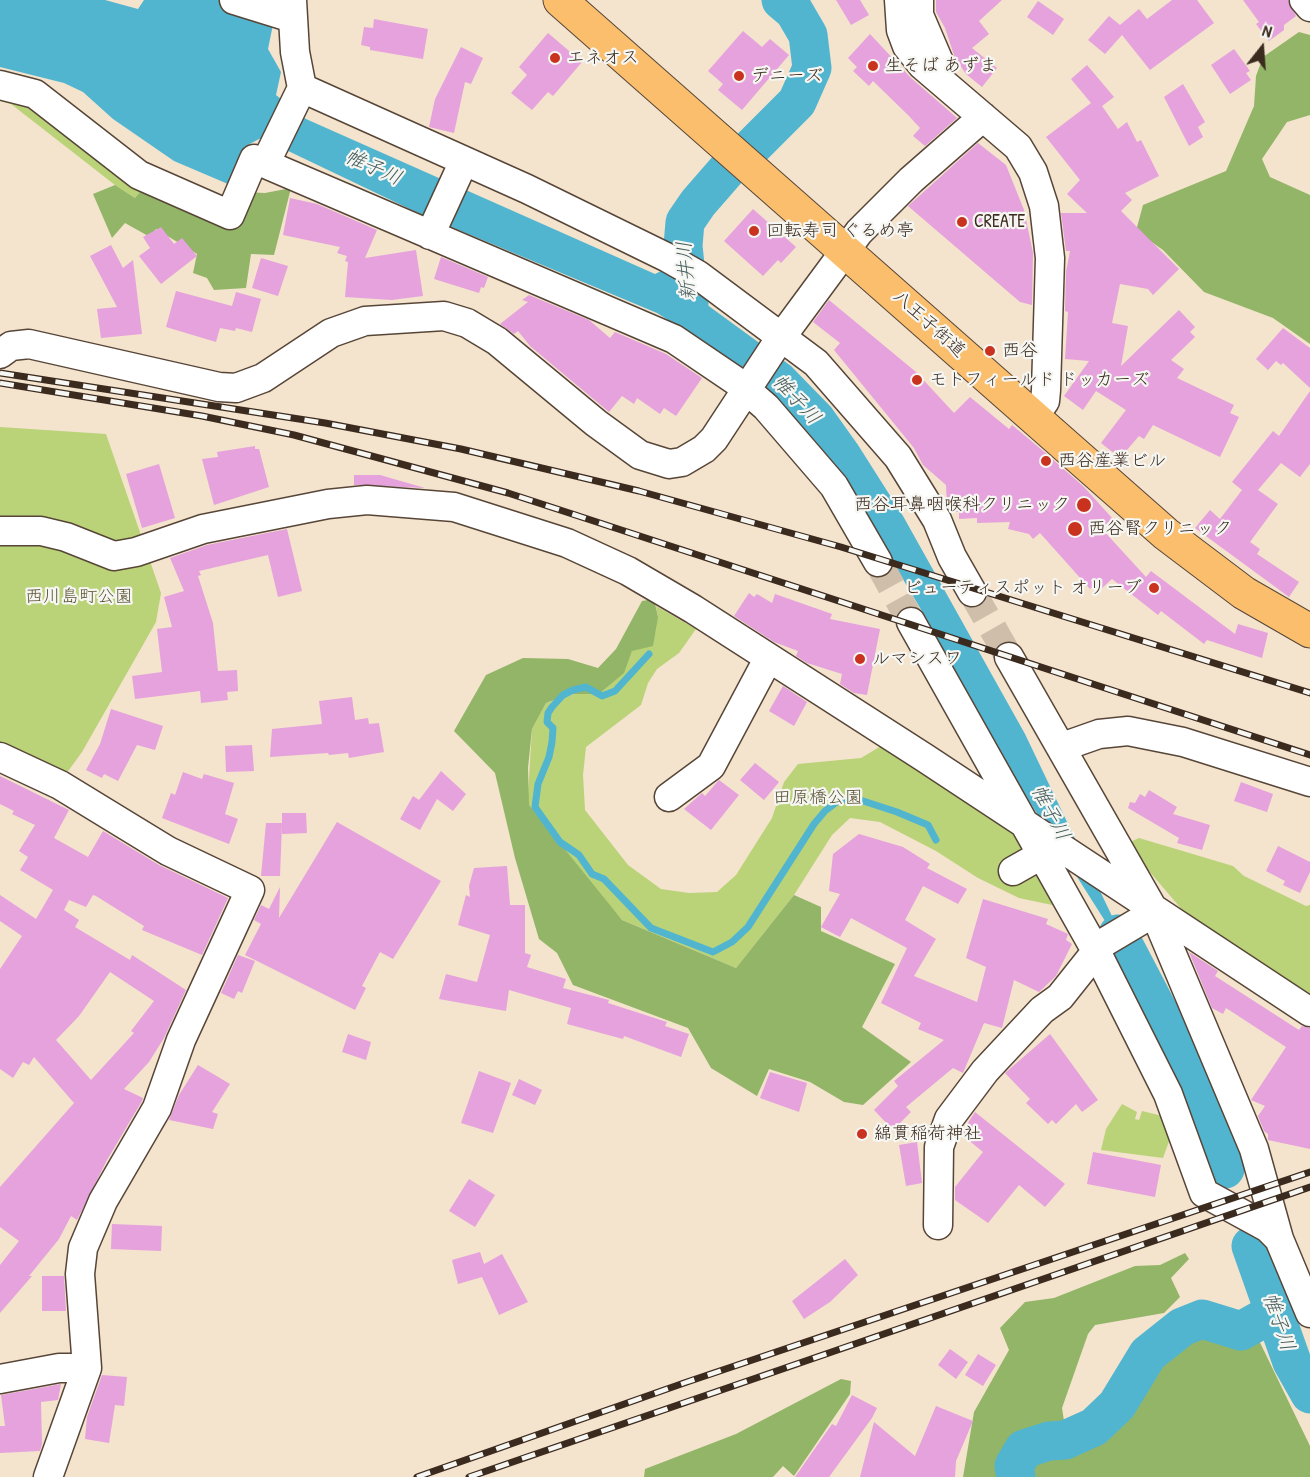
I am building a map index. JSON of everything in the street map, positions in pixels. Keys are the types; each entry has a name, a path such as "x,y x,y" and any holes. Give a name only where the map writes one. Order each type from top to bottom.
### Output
{"highway":[{"name":"八王子街道","path":"560,0 1166,534 1244,593 1310,631"}],"street":[{"path":"234,0 289,11 300,91 267,160"},
{"path":"899,0 901,30 907,46 933,73 1018,147 1033,172 1044,206 1050,258 1047,390 1046,401 1033,418"},
{"path":"919,0 919,15 940,64 933,73"},
{"path":"1304,0 1310,7"},
{"path":"0,85 35,94 139,175 231,215 254,159 267,160 380,214 432,230 674,339 749,389 766,407 834,486 878,562"},
{"path":"300,91 410,138 463,165 668,258 698,275 780,340 816,363 898,457 937,520 952,557 972,592"},
{"path":"0,354 11,346 29,344 219,387 236,388 263,378 331,333 365,321 444,316 467,323 497,341 596,423 640,456 669,464 682,462 704,449 859,232 911,180 983,117"},
{"path":"432,230 463,165"},
{"path":"0,531 41,531 66,537 114,556 136,552 203,529 328,504 395,501 454,507 567,543 628,571 768,658 1036,837 1128,893 1147,915 1310,1012"},
{"path":"911,621 1099,947 1168,1094 1204,1193 1268,1228 1279,1239"},
{"path":"1009,657 1062,747 1147,915 1254,1149 1279,1239 1307,1300"},
{"path":"669,797 711,766 768,658"},
{"path":"1062,747 1099,734 1128,731 1151,734 1310,782"},
{"path":"0,757 60,785 168,851 250,890 182,1040 157,1108 103,1201 83,1248 80,1274 87,1368 48,1477"},
{"path":"1013,871 1036,837"},
{"path":"938,1225 939,1147 949,1119 985,1071 1042,1010 1060,997 1099,947 1147,915"},
{"path":"0,1379 59,1368 87,1368"}],"green space":[{"path":"1299,32 1310,35 1310,115 1287,122 1262,159 1270,177 1310,195 1310,344 1273,318 1204,292 1163,250 1136,231 1143,205 1226,171 1254,106 1256,76 1263,57"},
{"path":"0,92 19,96 143,188 135,198 115,185 11,104 0,101"},
{"path":"115,185 135,198 143,188 203,213 245,192 265,193 291,188 274,255 251,254 246,288 214,290 207,278 193,273 197,254 156,229 150,237 125,223 112,238 93,194"},
{"name":"西川島町公園","path":"0,427 106,434 161,593 156,622 82,752 61,781 0,752"},
{"path":"654,599 658,617 653,646 632,651 624,673 599,694 571,694 546,703 532,729 528,768 529,805 622,920 736,968 794,895 821,907 821,931 895,964 862,1027 911,1062 863,1105 844,1102 810,1082 769,1069 757,1096 711,1068 688,1028 573,985 557,953 539,939 515,858 495,773 454,731 486,675 523,658 568,659 598,668 616,649 642,601"},
{"name":"田原橋公園","path":"656,606 696,629 679,653 657,669 648,683 641,705 586,747 583,775 585,810 628,865 661,889 689,893 717,892 736,875 772,818 784,782 798,764 861,758 886,743 1018,830 1057,906 1019,898 978,878 936,851 880,822 850,818 832,835 794,895 736,968 622,920 527,810 532,729 546,703 574,694 599,694 623,673 632,651 658,617"},
{"path":"1139,838 1233,866 1244,876 1306,906 1310,905 1310,996 1255,966 1184,912 1126,844"},
{"path":"1122,1104 1137,1112 1135,1119 1139,1120 1142,1111 1171,1118 1172,1133 1163,1158 1101,1150 1106,1129"},
{"path":"1185,1253 1189,1259 1171,1278 1180,1297 1164,1313 1095,1325 1088,1334 1062,1408 1064,1421 1075,1426 1097,1424 1115,1413 1131,1395 1119,1383 1133,1361 1179,1323 1199,1314 1222,1313 1237,1318 1253,1328 1310,1446 1310,1477 963,1477 974,1412 1009,1350 1000,1328 1025,1302 1054,1298 1135,1266 1160,1265"},
{"path":"841,1379 851,1381 850,1394 794,1476 783,1466 773,1477 644,1477 645,1469 736,1434"}],"water":[{"path":"0,0 105,0 138,9 144,0 278,0 268,49 281,72 276,95 306,119 655,274 667,268 698,285 695,296 791,366 831,407 858,445 903,516 1025,734 1143,981 998,752 926,618 863,512 697,338 657,313 418,213 261,138 244,147 228,184 174,161 113,119 83,92 64,83 0,67"}],"building":[{"path":"836,0 860,0 869,15 851,25"},
{"path":"936,0 1002,0 979,21 989,34 972,48 997,68 982,87 966,74 955,58 945,28 936,12"},
{"path":"1172,0 1197,0 1214,23 1150,70 1122,35 1105,54 1088,40 1109,16 1120,25 1139,9 1147,19"},
{"path":"1243,0 1288,0 1296,16 1284,25 1284,30 1269,41 1256,24 1259,22"},
{"path":"1038,1 1064,19 1053,35 1027,17"},
{"path":"374,19 428,29 423,59 370,50 370,47 361,45 364,27 373,28"},
{"path":"743,31 762,47 770,39 789,55 742,110 718,90 723,84 708,71"},
{"path":"548,33 582,62 553,96 548,92 532,110 511,93 527,75 519,67"},
{"path":"870,34 911,78 957,118 925,146 913,136 920,128 909,116 873,81 869,86 853,71 857,67 848,58"},
{"path":"461,47 483,58 471,84 465,82 454,133 429,127 435,99"},
{"path":"1234,49 1250,71 1246,73 1251,80 1230,94 1211,65"},
{"path":"1087,65 1114,97 1102,106 1118,129 1127,122 1137,142 1141,140 1159,176 1125,193 1132,200 1121,211 1179,269 1153,295 1148,289 1120,284 1112,323 1128,326 1121,366 1179,310 1195,327 1190,332 1195,337 1171,360 1184,369 1177,378 1234,405 1230,413 1239,417 1220,457 1153,425 1144,439 1139,436 1120,458 1101,443 1126,410 1096,391 1083,410 1064,396 1089,361 1065,359 1068,312 1065,311 1066,272 1070,251 1066,251 1061,213 1087,213 1067,194 1080,180 1046,137 1091,103 1071,79"},
{"path":"1183,84 1205,122 1198,127 1203,137 1189,146 1164,97"},
{"path":"978,143 1006,165 1024,210 1033,253 1032,305 1020,302 908,206"},
{"path":"290,198 317,204 377,230 365,258 416,250 423,296 392,300 345,297 348,262 345,261 347,256 337,253 340,247 283,235"},
{"path":"753,209 796,247 781,263 778,260 763,276 724,241"},
{"path":"161,227 174,244 182,238 197,256 161,284 139,256 150,248 143,237"},
{"path":"111,245 123,268 133,260 142,334 101,338 97,309 117,307 90,256"},
{"path":"441,257 488,277 484,288 481,287 479,293 434,279"},
{"path":"261,258 288,266 278,296 252,288"},
{"path":"176,291 232,306 236,292 261,299 252,332 236,328 235,331 220,328 216,342 166,327"},
{"path":"529,295 589,320 610,338 615,332 666,354 702,378 676,416 664,408 660,414 637,398 634,404 622,396 609,412 530,346 518,331 514,334 500,324 528,302 522,300"},
{"path":"829,300 916,372 954,413 970,397 1009,429 1012,425 1042,450 1083,486 1113,519 1102,529 1146,577 1151,571 1235,634 1238,624 1268,633 1262,658 1207,640 1204,644 1161,611 1158,615 1112,579 1101,589 1096,583 1090,589 1040,533 1033,539 1029,534 1008,529 1010,522 977,523 977,518 959,519 959,512 952,512 947,506 946,485 923,465 914,448 834,350 840,343 813,322"},
{"path":"1283,328 1310,348 1310,388 1283,363 1281,365 1276,361 1268,370 1256,359"},
{"path":"1310,391 1310,464 1300,477 1281,463 1258,490 1278,504 1250,542 1260,549 1257,554 1299,582 1289,597 1195,528 1210,510 1220,519 1242,490 1232,482 1273,431 1279,436"},
{"path":"255,446 255,449 259,449 269,487 214,505 202,459 218,457 217,452"},
{"path":"159,464 175,518 142,528 126,474"},
{"path":"354,475 380,475 425,488 354,485"},
{"path":"287,529 302,591 278,597 268,555 199,571 201,575 198,576 213,623 218,671 237,670 238,691 227,692 228,700 201,703 200,691 135,699 132,676 162,672 157,629 172,627 164,597 184,591 170,558 207,545"},
{"path":"749,593 754,597 757,594 772,603 775,594 832,614 830,619 880,629 867,695 854,693 840,684 842,674 807,663 796,656 798,651 774,642 734,616"},
{"path":"783,686 807,702 794,726 769,711"},
{"path":"352,697 355,720 368,718 369,724 379,723 384,752 349,758 348,753 270,757 272,729 322,724 319,701"},
{"path":"111,709 163,726 155,750 137,745 118,781 104,774 102,778 86,770 100,744"},
{"path":"252,745 254,771 226,772 225,746"},
{"path":"755,763 779,782 764,800 740,780"},
{"path":"441,771 466,794 453,811 437,799 420,830 400,819 413,796 419,800"},
{"path":"183,772 202,779 204,774 234,783 225,814 238,819 229,844 162,818 171,793 175,795"},
{"path":"0,776 69,810 54,838 88,857 103,831 159,865 228,898 202,955 142,930 144,926 96,896 93,895 86,907 69,900 64,910 79,920 75,927 130,960 132,955 186,990 164,1038 149,1062 124,1089 143,1098 142,1101 107,1160 77,1220 71,1216 59,1239 29,1276 32,1276 0,1313 0,1265 19,1241 0,1227 0,1187 74,1103 34,1057 29,1065 23,1062 13,1078 0,1069 0,969 22,936 0,921 0,895 36,919 53,890 20,870 28,857 19,851 35,825 12,814 14,811 0,804","holes":["110,972 154,1001 131,1031 134,1033 91,1080 56,1040 79,1016"]},
{"path":"719,780 739,795 711,830 684,809 702,793 705,796"},
{"path":"1241,782 1273,794 1267,812 1234,801"},
{"path":"1149,790 1177,807 1173,814 1210,825 1202,850 1177,843 1179,838 1128,808 1130,802 1135,803 1140,794 1145,797"},
{"path":"282,813 306,813 307,833 282,834 282,824 280,876 261,876 266,823 282,823"},
{"path":"337,822 441,881 393,959 380,952 362,986 366,988 355,1010 245,955 261,924 254,920 261,905 269,909 280,887 279,918"},
{"path":"859,834 903,847 930,864 927,868 967,889 958,904 923,886 905,920 936,939 914,976 977,1002 986,967 966,958 983,899 1048,919 1046,924 1068,934 1066,940 1072,944 1056,976 1039,992 1014,980 1002,1028 984,1023 963,1073 953,1068 906,1107 911,1112 893,1130 874,1110 898,1086 894,1081 944,1040 918,1029 921,1023 881,1003 907,948 851,918 840,937 821,927 840,894 829,891 833,854"},
{"path":"1278,846 1310,862 1310,872 1300,893 1283,885 1285,881 1266,871"},
{"path":"507,866 510,905 525,905 525,953 531,955 527,967 566,979 563,988 609,1000 608,1003 667,1022 665,1026 689,1034 681,1057 624,1036 623,1039 567,1024 571,1008 509,990 506,1011 439,999 446,974 477,982 490,935 458,925 466,895 470,897 469,886 474,868"},
{"path":"1189,952 1218,971 1215,976 1299,1030 1302,1026 1310,1028 1310,1149 1268,1140 1268,1134 1264,1131 1258,1116 1265,1106 1251,1100 1286,1047 1226,1008 1223,1014 1212,1008"},
{"path":"238,955 255,961 242,993 238,991 234,999 221,993"},
{"path":"348,1034 371,1042 366,1060 342,1052"},
{"path":"1050,1034 1098,1100 1082,1112 1076,1104 1056,1124 1052,1120 1048,1124 1026,1103 1030,1099 1005,1073"},
{"path":"198,1065 230,1084 212,1112 218,1114 213,1129 169,1120 179,1095"},
{"path":"479,1071 511,1083 493,1133 461,1123"},
{"path":"770,1072 807,1083 799,1112 760,1098"},
{"path":"519,1079 542,1090 535,1105 512,1095"},
{"path":"975,1112 1065,1184 1045,1207 1019,1185 988,1223 955,1200 955,1187 983,1152 961,1134"},
{"path":"917,1142 922,1183 906,1186 899,1145"},
{"path":"1093,1152 1161,1165 1155,1197 1087,1184"},
{"path":"469,1179 495,1195 475,1227 449,1211"},
{"path":"112,1224 162,1226 161,1251 111,1249"},
{"path":"480,1252 484,1264 502,1254 528,1302 499,1315 482,1277 458,1284 452,1260"},
{"path":"845,1259 858,1275 830,1302 804,1319 792,1301"},
{"path":"42,1276 64,1276 66,1311 42,1311"},
{"path":"950,1349 968,1362 956,1379 938,1365"},
{"path":"978,1354 996,1365 983,1386 965,1375"},
{"path":"102,1375 127,1377 124,1406 115,1405 109,1443 85,1439 87,1417"},
{"path":"61,1384 58,1400 41,1402 42,1444 40,1451 0,1453 0,1426 5,1426 1,1395"},
{"path":"852,1395 877,1408 872,1418 829,1477 795,1477 832,1424 836,1426"},
{"path":"936,1406 973,1421 956,1461 955,1477 860,1477 874,1422 915,1456"}],"waterway":[{"name":"新井川","path":"753,146 797,102 812,68 808,35 794,11 781,0"},
{"name":"新井川","path":"689,304 683,246 685,222 725,172"},
{"path":"649,654 615,691 602,696 586,687 573,690 563,695 552,707 548,713 547,722 553,728 552,742 549,757 538,784 535,807 560,842 579,855 592,874 604,879 651,928 713,952 732,942 748,927 814,824 838,801 854,798 897,812 928,825 936,840"},
{"name":"帷子川","path":"1118,934 1184,1060 1225,1169"},
{"name":"帷子川","path":"1251,1246 1292,1362 1310,1394"},
{"path":"1016,1477 1014,1466 1024,1449 1049,1441 1065,1440 1094,1427 1117,1405 1148,1354 1182,1327 1202,1319 1241,1331 1273,1313"}],"tunnel":[{"path":"878,562 911,622"},
{"path":"972,592 1009,657"}],"railway":[{"path":"0,373 325,423 461,449 639,491 841,547 1310,693"},
{"path":"0,383 202,416 294,435 508,493 1310,755"},
{"path":"417,1477 684,1383 1310,1172"},
{"path":"469,1477 1310,1187"}],"place":[{"name":"エネオス","path":"555,58"},
{"name":"生そば あずま","path":"873,66"},
{"name":"デニーズ","path":"739,76"},
{"name":"CREATE","path":"962,222"},
{"name":"回転寿司 ぐるめ亭","path":"754,231"},
{"name":"西谷","path":"990,351"},
{"name":"モトフィールド ドッカーズ","path":"917,380"},
{"name":"西谷産業ビル","path":"1046,461"},
{"name":"西谷耳鼻咽喉科クリニック","path":"1084,505"},
{"name":"西谷腎クリニック","path":"1075,529"},
{"name":"ビューティスポット オリーブ","path":"1154,588"},
{"name":"ルマシスワ","path":"860,659"},
{"name":"綿貫稲荷神社","path":"862,1134"}]}
